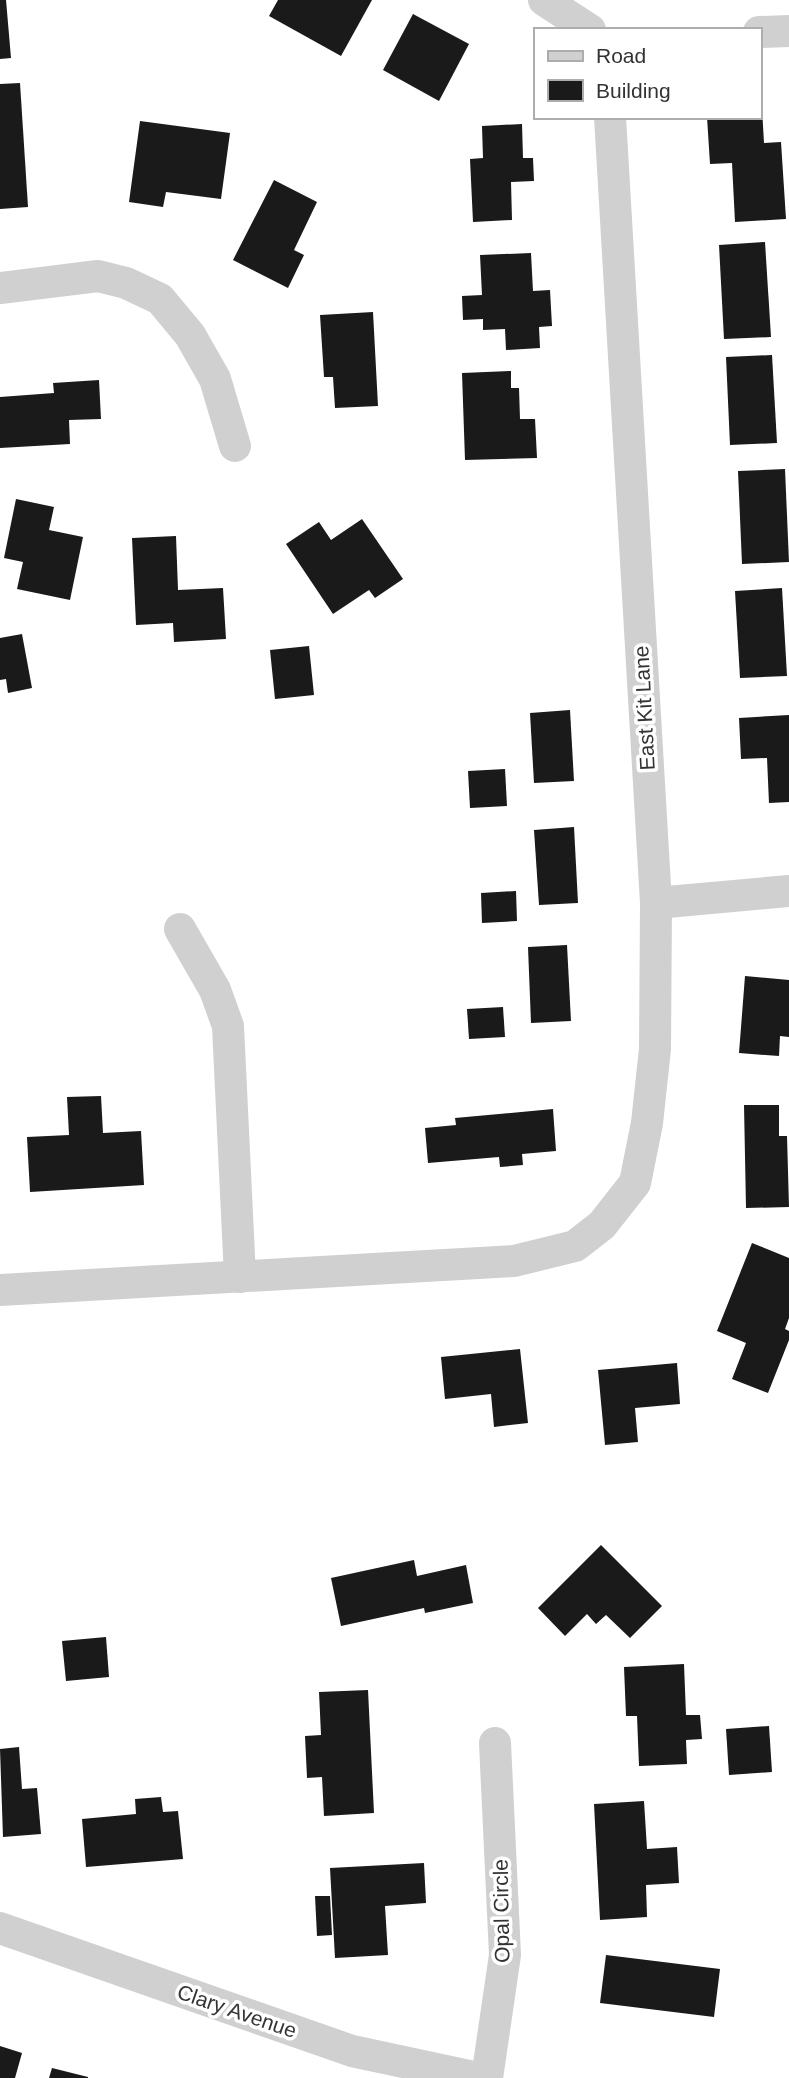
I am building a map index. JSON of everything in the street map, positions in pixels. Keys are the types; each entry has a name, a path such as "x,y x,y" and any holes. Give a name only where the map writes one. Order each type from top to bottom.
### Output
{"street":[{"path":"544,0 587,28"},
{"path":"761,32 789,31"},
{"name":"East Kit Lane","path":"0,1290 514,1262 575,1246 602,1225 635,1183 647,1123 655,1049 656,903 610,119"},
{"path":"0,288 98,276 126,283 160,299 190,335 215,379 235,446"},
{"path":"656,903 789,891"},
{"path":"180,929 215,989 228,1026 240,1276"},
{"name":"Opal Circle","path":"487,2078 505,1955 495,1743"},
{"name":"Clary Avenue","path":"0,1928 352,2051 478,2078"}],"building":[{"path":"0,0 6,0 11,58 0,59"},
{"path":"278,0 372,0 341,56 269,16"},
{"path":"413,14 469,44 439,101 383,70"},
{"path":"20,83 28,207 0,209 0,84"},
{"path":"762,108 764,143 781,142 786,219 735,222 732,163 710,164 707,119 761,119"},
{"path":"140,121 230,133 221,199 166,192 163,207 129,202"},
{"path":"522,124 523,158 533,158 534,181 511,182 512,220 473,222 470,159 483,158 482,126"},
{"path":"274,180 317,202 294,250 304,255 288,288 233,260"},
{"path":"765,242 771,337 724,339 719,245"},
{"path":"531,253 533,291 550,290 552,326 539,327 540,348 506,350 505,329 483,330 483,319 463,320 462,296 482,295 480,255"},
{"path":"373,312 378,406 335,408 333,377 324,377 320,315"},
{"path":"772,355 777,443 730,445 726,357"},
{"path":"511,371 511,388 519,388 520,419 535,419 537,458 465,460 462,373"},
{"path":"99,380 101,419 69,420 70,444 0,448 0,397 54,393 53,383"},
{"path":"785,469 789,562 742,564 738,471"},
{"path":"16,499 54,507 49,530 83,537 70,600 17,589 23,562 4,558"},
{"path":"362,519 403,579 375,598 369,590 333,614 286,544 319,522 331,540"},
{"path":"176,536 178,590 223,588 226,639 174,642 173,623 136,625 132,538"},
{"path":"782,588 787,676 740,678 735,591"},
{"path":"22,634 32,688 8,693 6,679 0,680 0,638"},
{"path":"309,646 314,695 275,699 270,650"},
{"path":"570,710 574,781 534,783 530,713"},
{"path":"789,715 789,802 769,803 767,758 741,759 739,718"},
{"path":"505,769 507,806 470,808 468,771"},
{"path":"574,827 578,903 539,905 534,830"},
{"path":"516,891 517,921 482,923 481,893"},
{"path":"567,945 571,1021 531,1023 528,947"},
{"path":"745,976 789,980 789,1037 780,1036 779,1056 739,1053"},
{"path":"503,1007 505,1037 469,1039 467,1009"},
{"path":"101,1096 103,1133 141,1131 144,1185 30,1192 27,1137 69,1135 67,1097"},
{"path":"744,1105 779,1105 779,1136 787,1136 789,1207 746,1208"},
{"path":"553,1109 556,1151 522,1154 523,1165 500,1167 499,1157 428,1163 425,1128 456,1125 455,1118"},
{"path":"752,1243 789,1258 789,1318 785,1329 789,1331 789,1340 768,1393 732,1379 746,1343 717,1331"},
{"path":"520,1349 528,1423 494,1427 491,1394 445,1399 441,1357"},
{"path":"677,1363 680,1404 635,1408 638,1442 605,1445 598,1370"},
{"path":"601,1545 662,1606 630,1638 606,1615 596,1624 587,1614 565,1636 538,1608"},
{"path":"414,1560 417,1576 466,1565 473,1603 425,1613 424,1608 341,1626 331,1578"},
{"path":"106,1637 109,1677 66,1681 62,1641"},
{"path":"684,1664 686,1715 700,1715 702,1739 686,1740 687,1764 639,1766 637,1716 626,1716 624,1667"},
{"path":"368,1690 374,1813 324,1816 322,1777 307,1778 305,1736 321,1735 319,1692"},
{"path":"769,1726 772,1772 729,1775 726,1729"},
{"path":"19,1747 22,1789 37,1788 41,1834 3,1837 0,1749"},
{"path":"161,1797 163,1812 178,1811 183,1859 86,1867 82,1819 136,1814 135,1799"},
{"path":"644,1801 647,1849 677,1847 679,1883 646,1885 647,1917 600,1920 594,1804"},
{"path":"424,1863 426,1903 385,1906 388,1955 335,1958 330,1868"},
{"path":"315,1896 330,1896 332,1935 317,1936"},
{"path":"606,1955 720,1969 714,2017 600,2003"},
{"path":"0,2046 22,2053 15,2078 0,2078"},
{"path":"52,2068 88,2077 88,2078 49,2078"}]}
